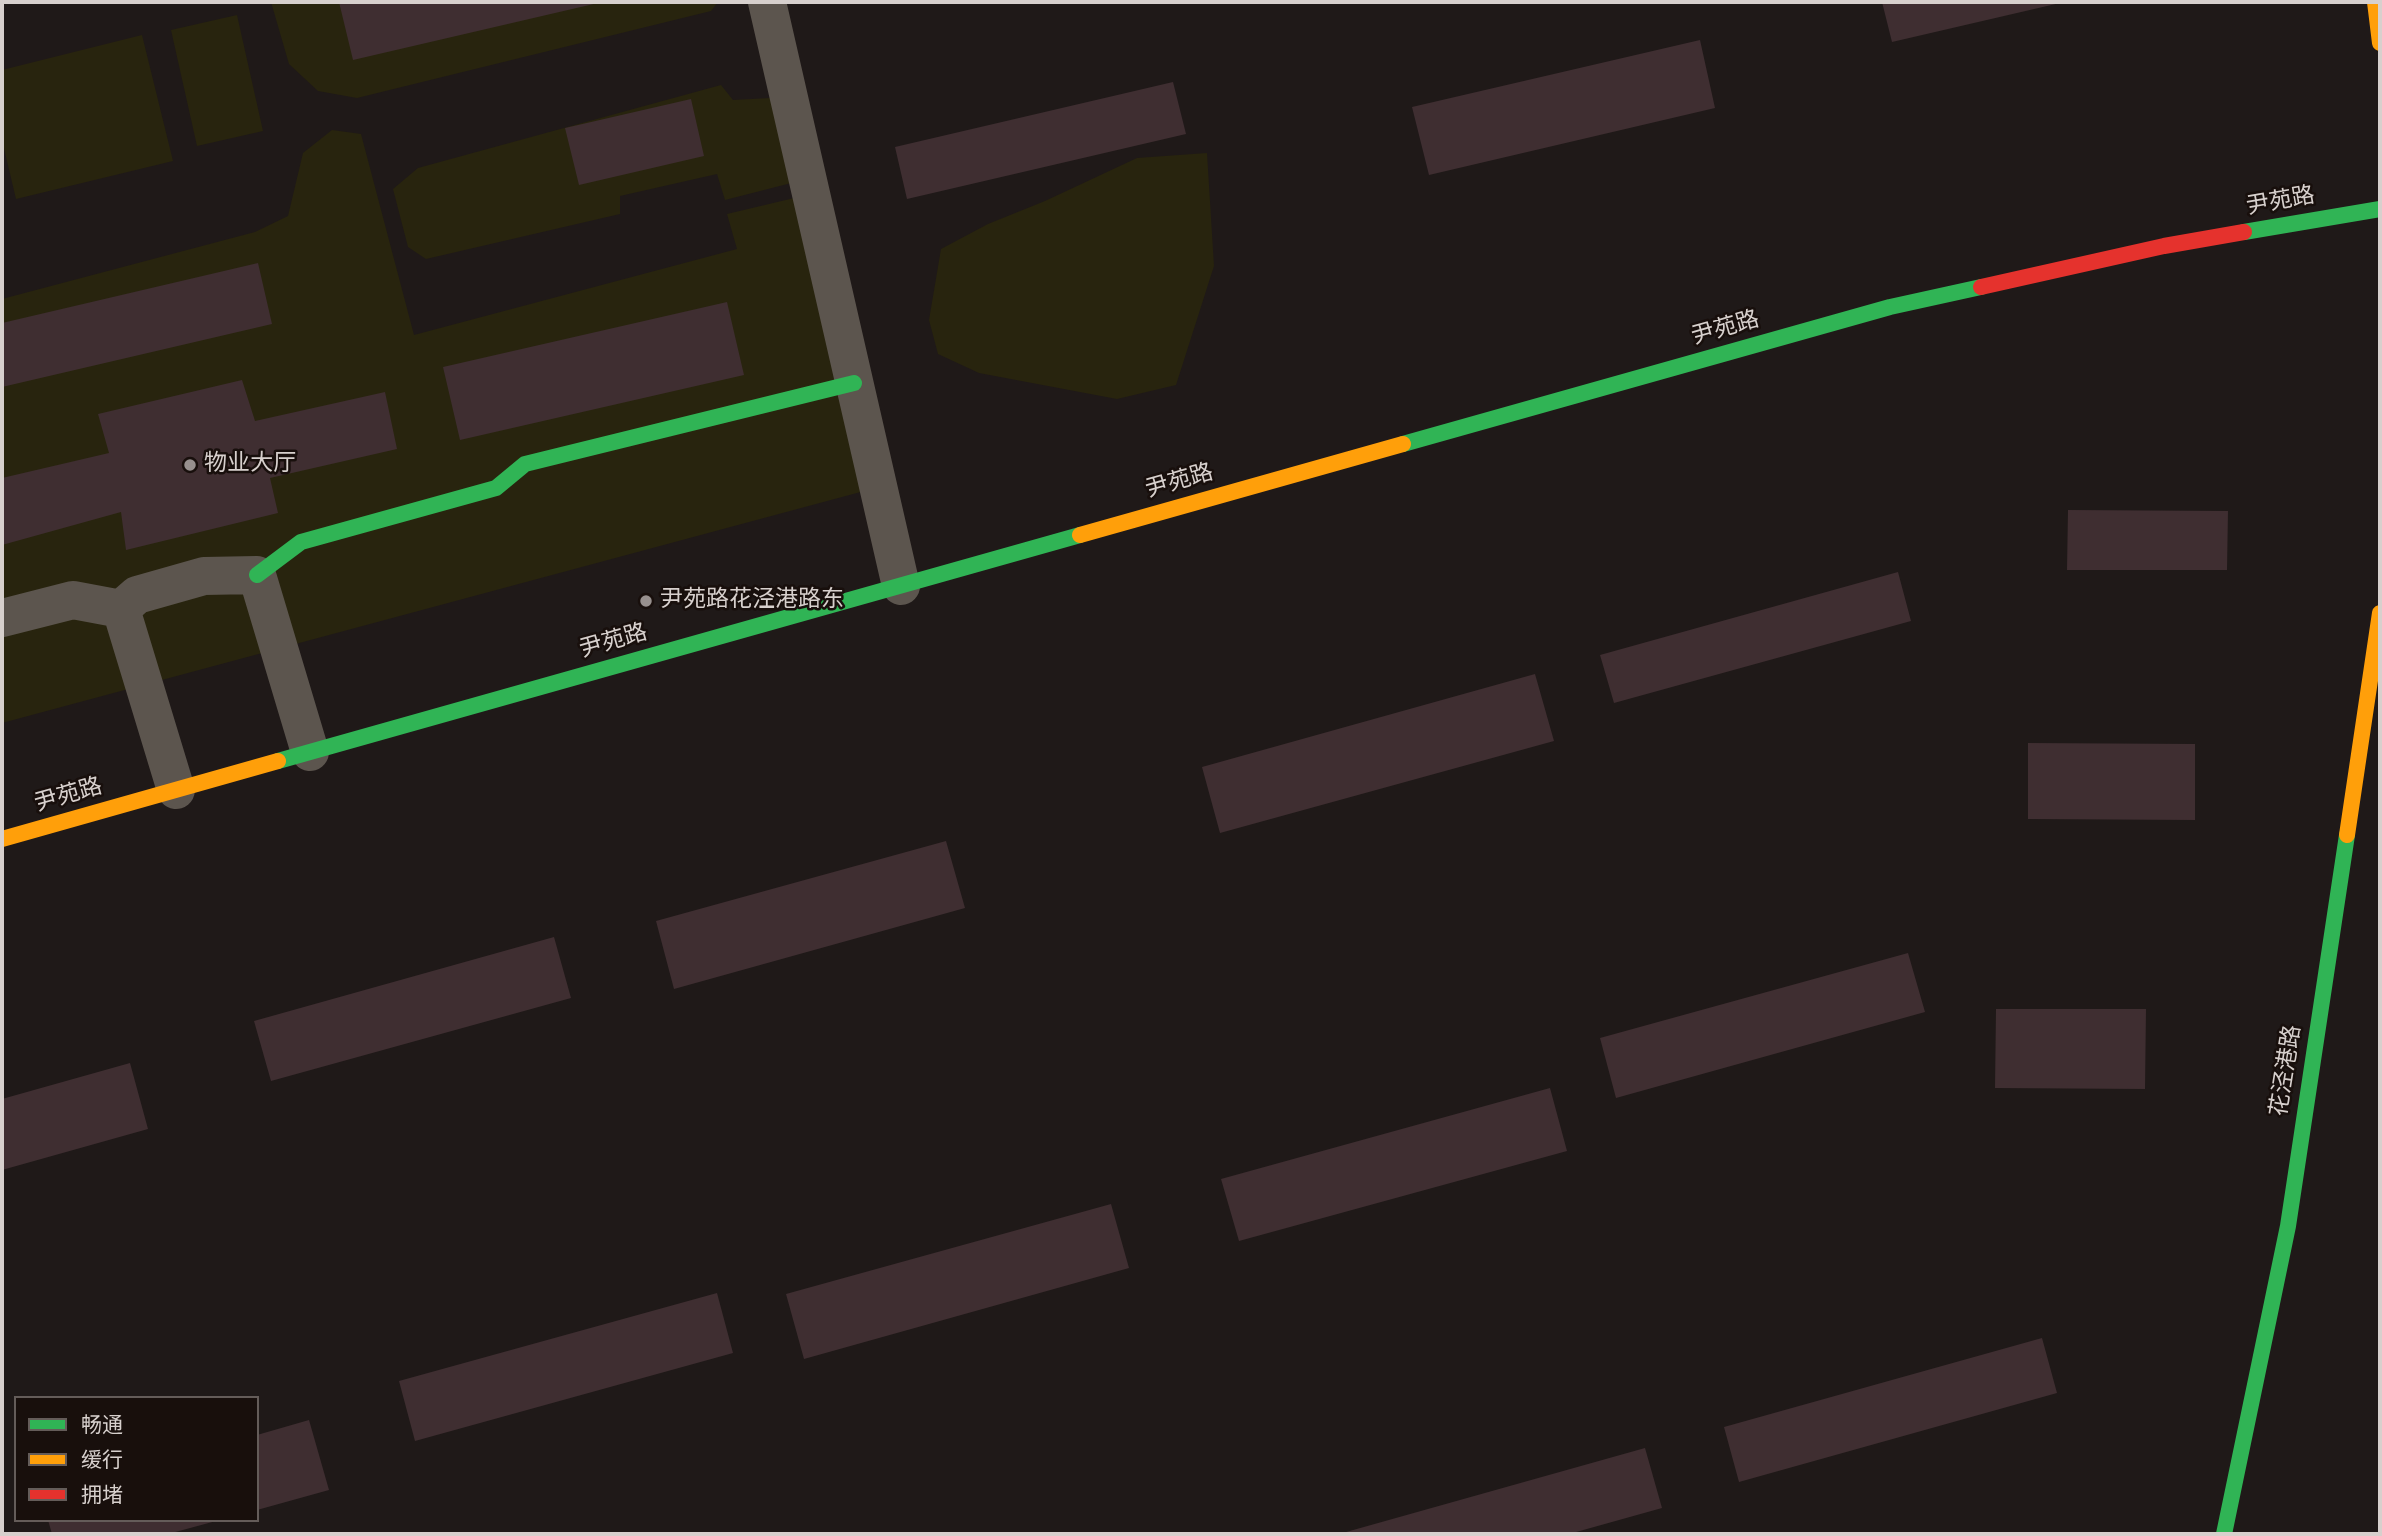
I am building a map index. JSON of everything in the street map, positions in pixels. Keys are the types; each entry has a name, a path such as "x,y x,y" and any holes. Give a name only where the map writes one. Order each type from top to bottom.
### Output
{"main road":[{"path":"2375,2 2380,43"},
{"name":"尹苑路","path":"2,839 1890,307 2164,246 2380,209"},
{"path":"257,575 301,542 496,488 526,464 854,383"},
{"name":"花泾港路","path":"2224,1534 2288,1226 2380,612"}],"street":[{"path":"767,2 901,586"},
{"path":"121,609 137,595 204,576 257,575 310,752"},
{"path":"2,618 73,600 121,609"},
{"path":"121,609 176,790"}],"shaded area":[{"path":"271,2 718,2 711,11 357,98 318,91 289,64"},
{"path":"237,15 263,131 197,146 171,30"},
{"path":"142,35 173,161 16,199 2,140 2,70"},
{"path":"721,85 733,100 789,97 807,179 725,200 717,174 620,196 620,214 426,259 408,247 393,189 418,168"},
{"path":"332,130 361,134 414,335 737,249 727,214 811,194 868,490 2,723 2,299 255,232 288,216 303,153"},
{"path":"1207,153 1214,266 1176,385 1117,399 979,373 938,354 929,320 941,249 988,224 1137,158"}],"building":[{"path":"339,2 598,2 598,3 353,60"},
{"path":"1882,2 2059,2 2060,3 1892,42"},
{"path":"1700,40 1715,108 1429,175 1412,107"},
{"path":"1173,82 1186,134 907,199 895,147"},
{"path":"691,99 704,156 579,185 565,128"},
{"path":"258,263 272,324 2,387 2,323"},
{"path":"727,302 744,375 460,440 443,367"},
{"name":"物业大厅","path":"242,380 255,421 385,392 397,449 270,478 278,513 126,550 121,512 2,545 2,478 109,453 98,414"},
{"path":"2068,510 2228,511 2227,570 2067,570"},
{"path":"1898,572 1911,621 1614,703 1600,655"},
{"path":"1535,674 1554,741 1220,833 1202,767"},
{"path":"2028,743 2195,744 2195,820 2028,819"},
{"path":"946,841 965,908 674,989 656,921"},
{"path":"554,937 571,998 271,1081 254,1021"},
{"path":"1908,953 1925,1012 1616,1098 1600,1038"},
{"path":"1996,1009 2146,1009 2145,1089 1995,1088"},
{"path":"130,1063 148,1129 2,1170 2,1099"},
{"path":"1550,1088 1567,1151 1239,1241 1221,1179"},
{"path":"1111,1204 1129,1268 804,1359 786,1294"},
{"path":"717,1293 733,1353 415,1441 399,1381"},
{"path":"2042,1338 2057,1393 1739,1482 1724,1427"},
{"path":"309,1420 329,1490 259,1509 259,1434"},
{"path":"1645,1448 1662,1508 1569,1534 1339,1534"},
{"path":"49,1522 212,1522 168,1534 52,1534"}],"traffic: fast":[{"path":"2244,232 2380,209"},
{"path":"1403,444 1890,307 1981,287"},
{"path":"257,575 301,542 496,488 525,464 854,383"},
{"path":"278,761 1080,535"},
{"path":"2224,1534 2288,1226 2347,835"}],"traffic: slow":[{"path":"2375,2 2380,43"},
{"path":"1080,535 1403,444"},
{"path":"2347,835 2380,613"},
{"path":"2,839 278,761"}],"traffic: jam":[{"path":"1981,287 2164,246 2244,232"}],"place":[{"name":"物业大厅","path":"190,465"},
{"name":"尹苑路花泾港路东","path":"646,601"}]}
